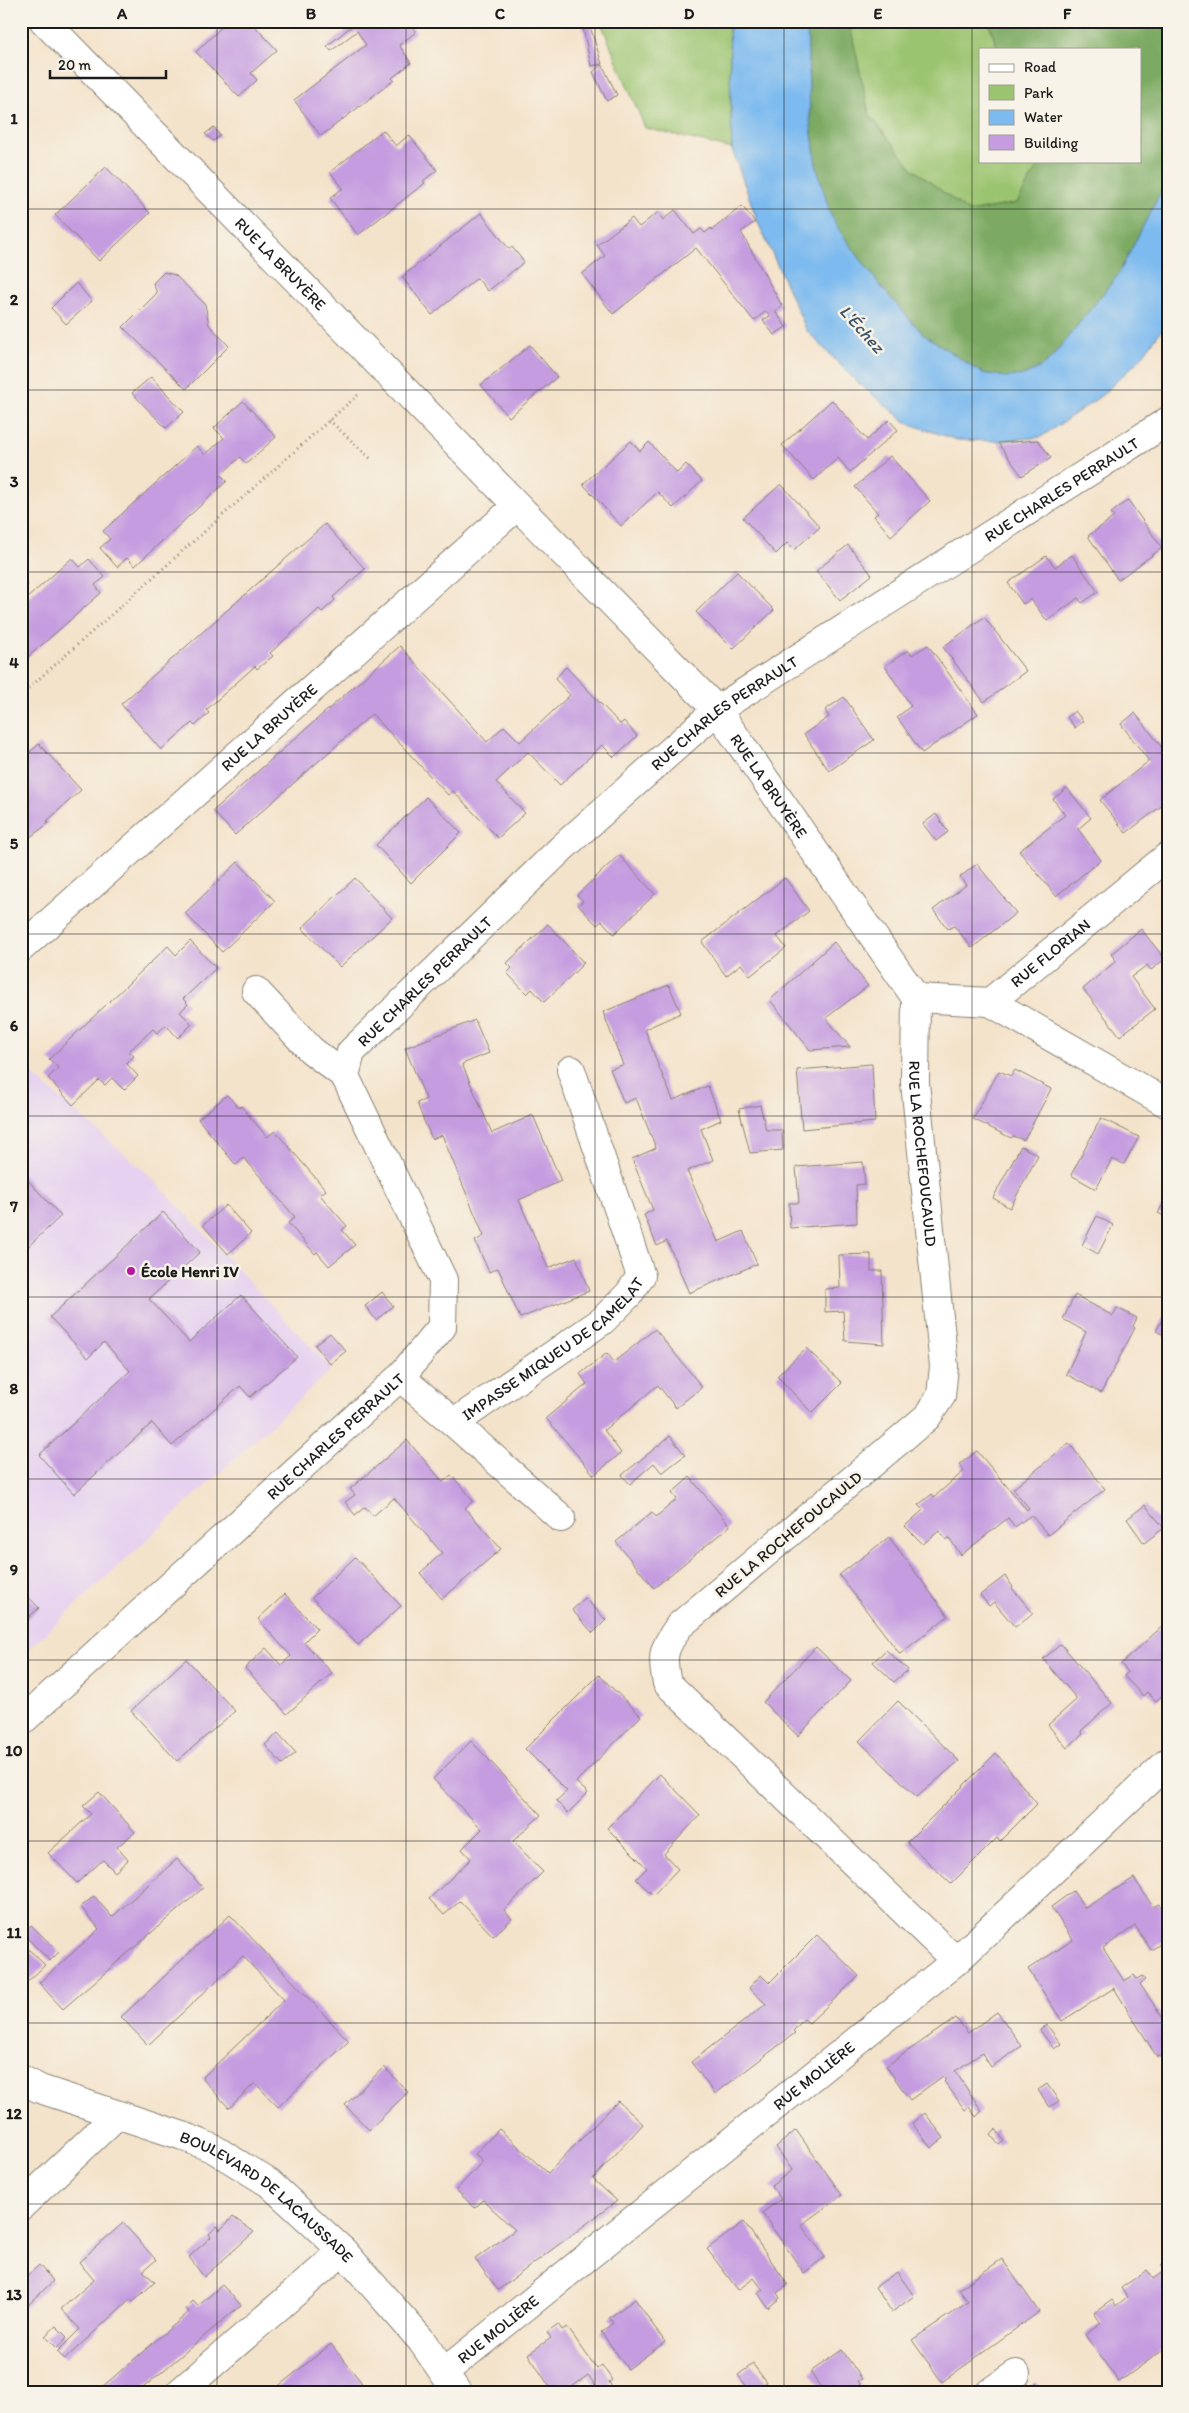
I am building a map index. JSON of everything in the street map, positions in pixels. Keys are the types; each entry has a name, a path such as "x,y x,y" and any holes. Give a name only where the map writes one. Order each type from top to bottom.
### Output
{"street":[{"name":"RUE LA BRUYÈRE","path":"44,21 716,710 916,998"},
{"name":"RUE CHARLES PERRAULT","path":"345,1076 351,1052 563,847 716,710 1168,421"},
{"name":"RUE LA BRUYÈRE","path":"21,948 517,506"},
{"name":"RUE FLORIAN","path":"990,1002 1168,856"},
{"name":"RUE CHARLES PERRAULT","path":"21,1722 400,1377 442,1327 443,1280 345,1076 311,1050 256,991"},
{"path":"916,998 990,1002 1168,1104"},
{"name":"RUE LA ROCHEFOUCAULD","path":"916,998 916,1083 944,1366 941,1396 927,1417 679,1626 666,1646 662,1661 667,1683 956,1961"},
{"name":"IMPASSE MIQUEU DE CAMELAT","path":"454,1424 602,1321 629,1294 641,1276 571,1070"},
{"name":"IMPASSE MIQUEU DE CAMELAT","path":"400,1377 561,1518"},
{"name":"RUE MOLIÈRE","path":"450,2382 956,1961 1168,1762"},
{"name":"BOULEVARD DE LACAUSSADE","path":"21,2079 40,2089 214,2148 243,2165 287,2198 343,2251 421,2340 450,2382"},
{"path":"21,2206 117,2114"},
{"path":"180,2392 343,2251"},
{"path":"990,2392 1016,2374"}],"path":[{"path":"21,695 384,370"},
{"path":"329,420 372,459"}],"shaded area":[{"name":"École Henri IV","path":"21,1065 148,1174 332,1369 21,1656"}],"green space":[{"path":"600,21 729,21 732,149 645,128"},
{"path":"807,21 849,21 869,114 912,168 969,212 1017,203 1040,162 1142,162 1142,48 998,48 988,21 1168,21 1166,29 1168,178 1118,275 1047,363 1026,375 1007,377 982,373 923,334 882,288 841,233 830,213 816,164 810,118"},
{"path":"849,21 988,21 998,48 979,48 979,162 1040,162 1017,203 969,212 912,168 869,114"}],"water":[{"name":"L'Échez","path":"729,21 807,21 810,118 816,164 830,213 841,233 882,288 923,334 982,373 1007,377 1026,375 1047,363 1118,275 1168,178 1168,321 1141,358 1101,396 1041,437 1000,441 957,440 907,423 856,381 807,331 757,220 732,149"}],"building":[{"path":"228,21 250,21 277,50 251,73 257,80 239,97 196,52"},
{"path":"358,21 408,21 416,32 399,45 411,63 392,78 394,80 321,136 294,100 366,45 357,31 331,51 327,46"},
{"path":"588,21 602,64 591,66 582,23"},
{"path":"602,64 617,95 607,101 593,72"},
{"path":"214,127 220,136 213,141 205,134"},
{"path":"383,130 396,146 409,135 437,170 423,181 425,183 358,235 330,198 343,188 330,172"},
{"path":"106,167 150,213 99,261 55,215"},
{"path":"742,206 755,222 741,232 782,306 775,311 786,327 774,335 763,320 770,316 766,311 754,321 696,248 613,314 582,274 605,256 597,245 632,218 639,227 658,212 663,220 675,210 694,234 701,229 705,233 711,228 712,230"},
{"path":"481,213 509,249 512,247 524,262 488,291 477,278 432,315 402,277"},
{"path":"164,272 175,275 205,304 209,325 229,346 186,389 123,327 157,293 153,283"},
{"path":"76,283 92,301 66,324 51,308"},
{"path":"530,345 557,377 509,417 481,385"},
{"path":"151,377 184,412 166,428 132,393"},
{"path":"832,400 867,440 889,420 898,430 850,472 838,458 814,480 782,445"},
{"path":"243,401 276,437 246,464 240,457 221,475 227,481 135,566 127,558 117,567 100,548 110,539 103,531 197,446 205,455 224,438 214,428"},
{"path":"1038,440 1051,458 1022,476 998,443"},
{"path":"631,441 640,451 649,442 677,473 686,464 702,481 673,508 658,492 621,526 583,484"},
{"path":"890,456 930,501 891,536 874,516 878,513 855,487"},
{"path":"781,484 820,527 794,550 787,543 776,554 743,518"},
{"path":"1128,500 1162,548 1118,580 1088,536 1114,517 1111,513"},
{"path":"325,524 365,569 333,597 335,600 322,612 319,609 270,653 273,656 257,669 255,666 206,710 209,713 195,726 192,723 161,750 121,704"},
{"path":"848,545 872,575 840,600 816,571"},
{"path":"1072,555 1098,592 1082,603 1078,598 1047,621 1031,599 1023,604 1008,583 1046,556 1055,567"},
{"path":"72,558 80,567 89,559 105,577 95,585 101,593 21,663 21,598 24,601"},
{"path":"737,572 774,610 733,649 696,612"},
{"path":"21,577 28,585 21,591"},
{"path":"984,617 1026,671 984,702 943,647"},
{"path":"928,645 978,714 922,753 897,717 911,706 885,666 908,650 912,655"},
{"path":"400,646 487,742 504,726 520,742 570,695 555,679 566,667 620,724 624,721 637,736 614,757 602,745 560,785 528,752 496,782 525,813 498,838 453,791 448,795 372,714 235,835 213,811"},
{"path":"844,697 874,740 829,771 804,734 829,717 825,710"},
{"path":"1075,711 1083,721 1075,728 1067,717"},
{"path":"1135,713 1168,755 1168,801 1126,833 1100,800 1149,761 1121,724"},
{"path":"39,744 81,790 47,821 49,823 21,844 21,760"},
{"path":"1067,788 1091,818 1078,829 1101,860 1056,896 1019,851 1065,815 1053,799"},
{"path":"426,797 461,833 411,883 376,845"},
{"path":"936,814 948,832 936,841 923,824"},
{"path":"619,855 655,894 614,934 602,921 597,925 578,905 583,901 577,895"},
{"path":"238,862 275,901 222,952 185,913"},
{"path":"977,864 1016,913 972,948 954,926 948,929 933,910 966,885 960,877"},
{"path":"355,878 392,918 340,967 302,928"},
{"path":"785,878 809,911 777,936 786,948 750,976 741,964 726,976 702,942"},
{"path":"548,924 584,963 544,1002 532,989 527,994 507,973 512,968 507,963"},
{"path":"1141,929 1165,959 1151,970 1147,965 1131,977 1155,1009 1120,1036 1083,989 1116,961 1111,954"},
{"path":"190,941 216,968 183,999 188,1004 180,1012 192,1024 178,1038 166,1025 157,1033 153,1029 129,1051 134,1056 126,1063 138,1076 124,1090 112,1078 105,1085 99,1080 73,1105 48,1078 58,1068 49,1059 168,946 176,955"},
{"path":"834,942 868,986 826,1018 850,1047 810,1050 770,1000"},
{"path":"669,985 681,1013 645,1029 658,1065 673,1100 708,1086 721,1120 701,1129 713,1160 687,1171 718,1242 743,1231 757,1264 689,1293 667,1241 657,1246 644,1215 653,1210 632,1159 656,1148 636,1098 624,1103 610,1069 623,1065 603,1012"},
{"path":"475,1020 489,1053 462,1064 492,1133 533,1115 561,1181 519,1200 548,1268 576,1257 589,1291 520,1318 498,1268 489,1272 475,1241 484,1236 442,1135 432,1139 424,1121 417,1103 426,1099 405,1048"},
{"path":"872,1064 875,1122 802,1129 797,1070"},
{"path":"1015,1070 1051,1089 1024,1140 1013,1136 1011,1138 973,1119 999,1071 1011,1076"},
{"path":"227,1095 239,1108 241,1106 267,1137 275,1131 326,1190 320,1195 347,1226 342,1230 355,1245 329,1266 317,1252 315,1254 288,1223 295,1217 244,1158 236,1165 198,1119"},
{"path":"760,1105 766,1130 782,1130 783,1150 750,1153 739,1109"},
{"path":"1101,1118 1139,1137 1124,1164 1112,1159 1096,1189 1071,1175"},
{"path":"1021,1146 1038,1155 1010,1208 993,1198"},
{"path":"863,1162 865,1184 856,1185 857,1223 790,1228 789,1203 799,1203 796,1167"},
{"path":"23,1175 61,1216 21,1253 21,1177"},
{"path":"1168,1195 1168,1218 1158,1213"},
{"path":"226,1205 251,1233 228,1254 203,1225"},
{"path":"163,1212 200,1252 149,1299 189,1342 241,1295 297,1357 250,1397 240,1386 172,1446 152,1423 74,1494 39,1455 130,1371 104,1342 88,1358 50,1317"},
{"path":"1097,1216 1113,1225 1098,1254 1082,1245"},
{"path":"871,1254 871,1271 882,1271 884,1344 845,1341 843,1311 825,1312 825,1289 840,1288 839,1255"},
{"path":"382,1292 393,1306 376,1320 365,1306"},
{"path":"1075,1295 1113,1316 1117,1308 1137,1318 1133,1326 1135,1328 1101,1393 1066,1374 1086,1332 1063,1319"},
{"path":"1168,1309 1168,1337 1156,1331"},
{"path":"655,1329 702,1387 676,1408 658,1385 604,1430 621,1453 594,1475 546,1418 587,1384 580,1374 607,1353 614,1362"},
{"path":"330,1333 346,1351 330,1364 315,1345"},
{"path":"806,1348 842,1383 812,1413 777,1376"},
{"path":"670,1436 685,1455 662,1473 654,1463 630,1484 622,1475"},
{"path":"407,1440 443,1482 451,1475 464,1489 473,1501 465,1508 501,1549 442,1599 420,1573 442,1553 394,1498 373,1516 365,1507 355,1515 345,1502 355,1495 350,1489"},
{"path":"1069,1443 1105,1489 1048,1535 1031,1515 1015,1527 1008,1518 961,1555 949,1538 946,1540 939,1531 923,1544 905,1526 923,1510 918,1505 932,1494 934,1497 964,1471 960,1464 977,1451 1027,1510 1029,1508 1013,1489"},
{"path":"690,1477 730,1526 654,1588 616,1542 652,1512 656,1517 677,1499 672,1493"},
{"path":"1145,1505 1164,1528 1144,1543 1127,1519"},
{"path":"889,1537 948,1616 900,1654 839,1575"},
{"path":"355,1557 401,1606 358,1645 312,1598"},
{"path":"1005,1576 1012,1588 1033,1613 1015,1627 994,1602 989,1606 980,1595"},
{"path":"21,1589 39,1608 21,1624"},
{"path":"285,1594 317,1629 304,1642 332,1673 287,1714 245,1668 266,1648 281,1665 291,1656 258,1619"},
{"path":"585,1598 606,1620 593,1633 572,1610"},
{"path":"1168,1621 1168,1690 1156,1701 1147,1692 1143,1696 1124,1676 1128,1672 1121,1664"},
{"path":"1061,1644 1112,1703 1081,1731 1083,1734 1067,1748 1048,1725 1077,1699 1043,1659"},
{"path":"816,1647 851,1681 798,1736 763,1702"},
{"path":"886,1650 908,1670 894,1682 873,1662"},
{"path":"186,1659 235,1711 177,1761 131,1711"},
{"path":"599,1675 641,1716 576,1782 588,1793 568,1813 556,1801 567,1791 525,1749"},
{"path":"898,1701 959,1761 917,1797 859,1741"},
{"path":"278,1733 296,1753 282,1764 265,1745"},
{"path":"471,1741 541,1815 513,1841 543,1872 504,1910 512,1919 493,1936 460,1901 444,1915 429,1899 471,1859 462,1849 482,1829 433,1779"},
{"path":"996,1753 1037,1804 1000,1841 997,1838 951,1884 907,1842"},
{"path":"660,1774 700,1815 664,1854 678,1869 653,1895 636,1879 647,1868 607,1828"},
{"path":"99,1792 135,1832 117,1847 128,1860 115,1872 103,1860 77,1883 48,1853 91,1814 83,1806"},
{"path":"177,1859 203,1888 63,2009 39,1983 99,1929 81,1907 94,1896 112,1917"},
{"path":"1134,1878 1153,1907 1159,1904 1168,1917 1168,1939 1151,1950 1135,1926 1103,1948 1124,1981 1134,1975 1137,1979 1142,1976 1145,1980 1140,1984 1168,2026 1168,2062 1166,2064 1160,2056 1157,2057 1114,1988 1062,2021 1028,1969 1073,1940 1051,1907 1073,1891 1085,1908"},
{"path":"230,1915 349,2041 278,2107 255,2083 229,2108 202,2078 284,2000 243,1956 148,2045 121,2017"},
{"path":"31,1925 59,1952 50,1961 23,1934"},
{"path":"817,1935 859,1976 809,2023 804,2019 793,2031 795,2033 715,2094 691,2062 766,2004 749,1988 761,1975 769,1983"},
{"path":"21,1942 45,1965 21,1988"},
{"path":"997,2012 1022,2046 991,2067 982,2053 955,2071 982,2111 976,2117 969,2107 965,2110 944,2081 946,2079 943,2076 910,2100 886,2066 956,2018 968,2033"},
{"path":"1047,2025 1061,2044 1054,2049 1040,2030"},
{"path":"384,2067 408,2092 369,2130 345,2105"},
{"path":"1047,2084 1059,2101 1050,2107 1038,2090"},
{"path":"618,2101 643,2124 593,2179 617,2201 498,2290 475,2259 515,2230 483,2200 475,2208 456,2190 483,2161 475,2154 499,2129 548,2173"},
{"path":"925,2113 944,2138 931,2148 912,2123"},
{"path":"996,2129 1004,2141 999,2145 990,2134"},
{"path":"796,2130 842,2195 801,2225 825,2257 804,2273 762,2213 781,2199 771,2186 792,2170 776,2147"},
{"path":"233,2217 254,2232 204,2277 189,2257 211,2237 209,2234 217,2226 220,2230"},
{"path":"744,2222 788,2285 777,2293 780,2298 768,2308 758,2293 763,2290 754,2278 738,2290 707,2249"},
{"path":"123,2223 156,2260 143,2271 155,2282 133,2302 130,2299 65,2359 57,2352 80,2329 61,2309 94,2280 79,2262"},
{"path":"1002,2259 1039,2312 942,2382 912,2340 968,2302 959,2289"},
{"path":"1168,2261 1168,2357 1163,2350 1119,2382 1085,2335 1101,2323 1094,2313 1112,2300 1116,2306 1127,2297 1121,2288 1147,2270 1153,2279 1164,2271 1161,2266"},
{"path":"39,2265 53,2281 21,2312 21,2282"},
{"path":"897,2272 914,2296 892,2312 875,2287"},
{"path":"222,2285 241,2305 138,2392 107,2392 102,2387 189,2312 186,2308 193,2301 198,2306"},
{"path":"635,2299 665,2342 628,2369 601,2332 613,2323 609,2318"},
{"path":"558,2324 562,2330 567,2327 597,2369 602,2365 612,2380 609,2382 615,2392 600,2392 588,2375 565,2392 553,2392 528,2354 551,2338 547,2332"},
{"path":"56,2326 67,2337 57,2348 45,2336"},
{"path":"331,2344 362,2383 351,2392 271,2392"},
{"path":"842,2350 862,2379 858,2381 866,2392 824,2392 810,2372"},
{"path":"753,2364 766,2382 751,2392 738,2375"},
{"path":"1037,2382 1043,2392 1023,2392"}],"place":[{"name":"École Henri IV","path":"131,1271"}]}
